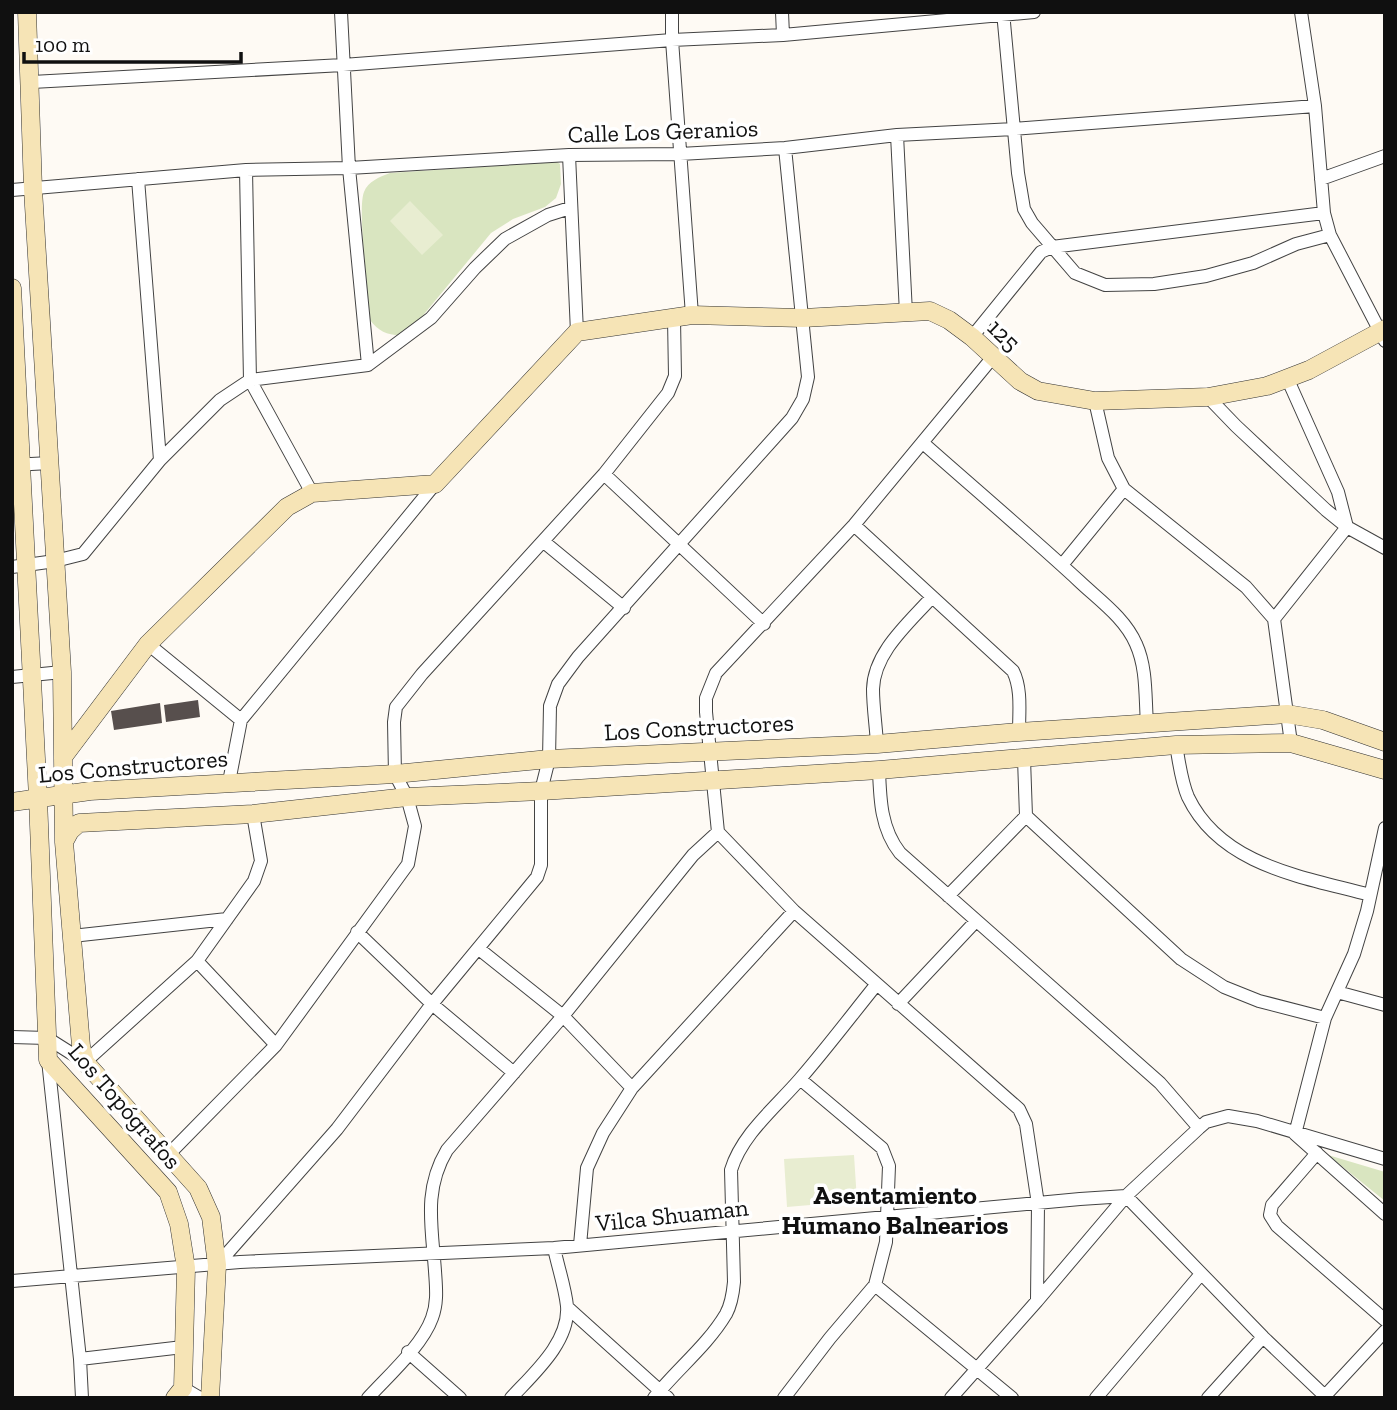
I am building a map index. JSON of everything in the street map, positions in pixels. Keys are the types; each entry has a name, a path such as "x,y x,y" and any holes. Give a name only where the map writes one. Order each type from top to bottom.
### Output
{"main road":[{"name":"Los Topógrafos","path":"27,12 32,82 33,189 62,671 64,842 81,1046 85,1062 198,1188 211,1217 217,1265 210,1398"},
{"name":"Los Topógrafos","path":"12,288 19,566 32,675 48,1060 168,1192 178,1224 186,1268 179,1393"},
{"name":"125","path":"576,332 683,317 803,318 930,311 949,320 972,337 1020,382 1038,391 1095,401 1208,397 1243,392 1289,380 1383,334"},
{"path":"63,757 148,644 287,507 312,493 435,484 576,332"},
{"name":"Los Constructores","path":"12,802 63,794 395,774 549,759 877,744 1287,714 1323,720 1385,742"},
{"path":"64,842 70,831 79,823 87,822 253,814 407,797 1024,760 1176,745 1291,743 1385,770"}],"street":[{"path":"341,12 349,168 368,365"},
{"path":"169,1154 276,1045 408,864 415,826 407,797 395,774 396,707 422,674 604,474 668,393 675,376 683,317 680,154 672,12"},
{"path":"782,12 783,35"},
{"path":"32,82 343,65 672,40 783,35 1034,12"},
{"path":"1301,12 1315,106 1324,213 1330,235 1383,334"},
{"path":"1004,13 1024,209 1032,223 1075,273 1105,285 1154,284 1206,276 1253,263 1296,244 1330,235"},
{"name":"Calle Los Geranios","path":"12,190 246,170 349,168 569,155 680,154 785,148 897,135 1014,129 1315,106"},
{"path":"897,135 906,313"},
{"path":"217,1265 337,1129 432,1004 537,877 541,865 541,791 549,759 550,706 558,684 578,657 792,418 803,399 808,377 785,148"},
{"path":"569,155 576,332"},
{"path":"1321,179 1385,156"},
{"path":"246,170 250,380 312,493"},
{"path":"138,179 160,460"},
{"path":"19,566 83,554 160,460 220,400 250,380 368,365 431,318 505,239 548,215 570,208"},
{"path":"972,337 1041,252 1052,247 1324,213"},
{"path":"993,357 854,525 764,624 726,660 709,686 706,712 718,832 794,911 1019,1109 1026,1124 1038,1204 1037,1301"},
{"path":"1289,380 1338,492 1347,527"},
{"path":"1208,397 1347,527 1385,548"},
{"path":"1095,401 1108,458 1124,489 1245,587 1274,619 1291,743"},
{"path":"923,443 1118,617 1135,642 1143,670 1147,723"},
{"path":"17,465 50,463"},
{"path":"604,474 764,624"},
{"path":"229,782 241,720 435,484"},
{"path":"1062,565 1124,489"},
{"path":"854,525 1013,671 1017,679 1019,732"},
{"path":"1274,619 1347,527"},
{"path":"544,542 624,608"},
{"path":"877,744 873,687 877,668 893,642 932,597"},
{"path":"148,644 241,720"},
{"path":"12,677 62,671"},
{"path":"1176,745 1187,795 1200,818 1229,845 1266,867 1370,895"},
{"path":"1024,760 1026,816 1181,959 1236,992 1259,1001 1325,1018"},
{"path":"879,770 881,811 890,840 900,853 1160,1083 1199,1128"},
{"path":"12,1037 47,1038 85,1062 197,961 254,881 261,861 253,814"},
{"path":"948,896 1026,816"},
{"path":"1295,1134 1325,1018 1354,954 1385,828"},
{"path":"368,1398 431,1321 436,1301 431,1196 434,1176 447,1150 563,1016 693,855 718,832"},
{"path":"580,1245 587,1168 603,1133 632,1088 794,911"},
{"path":"72,936 227,919"},
{"path":"898,1004 976,921"},
{"path":"357,932 432,1004 514,1073"},
{"path":"479,949 563,1016 632,1088"},
{"path":"197,961 276,1045"},
{"path":"567,1307 660,1395 726,1313 734,1282 731,1230 732,1170 735,1156 876,985"},
{"path":"1337,992 1385,1005"},
{"path":"48,1060 82,1398"},
{"path":"783,1398 875,1285 886,1241 889,1166 882,1148 800,1079"},
{"path":"951,1398 1126,1196 1206,1122 1228,1116 1257,1121 1385,1159"},
{"path":"1295,1134 1385,1214"},
{"path":"1317,1153 1272,1205 1270,1215 1277,1226 1385,1320"},
{"path":"1126,1196 1325,1397 1385,1331"},
{"name":"Vilca Shuaman","path":"12,1281 217,1265 554,1248 1126,1196"},
{"path":"511,1398 547,1358 566,1321 567,1307 554,1248"},
{"path":"1096,1398 1201,1274"},
{"path":"875,1285 1012,1398"},
{"path":"1208,1398 1263,1337"},
{"path":"80,1359 183,1347"},
{"path":"408,1352 460,1398"},
{"path":"179,1393 200,1398"}],"green space":[{"path":"557,162 560,164 561,184 556,198 545,207 513,219 491,233 404,335 385,332 373,324 370,320 362,216 364,192 371,182 390,173"},
{"path":"410,201 443,235 422,255 390,221"},
{"path":"854,1155 857,1201 787,1207 784,1159"},
{"path":"1328,1155 1385,1172 1385,1201"}],"building":[{"path":"198,700 200,717 166,722 164,705"},
{"path":"160,703 162,723 114,730 111,711"}],"district":[{"name":"Asentamiento Humano Balnearios","path":"895,1210"}]}
